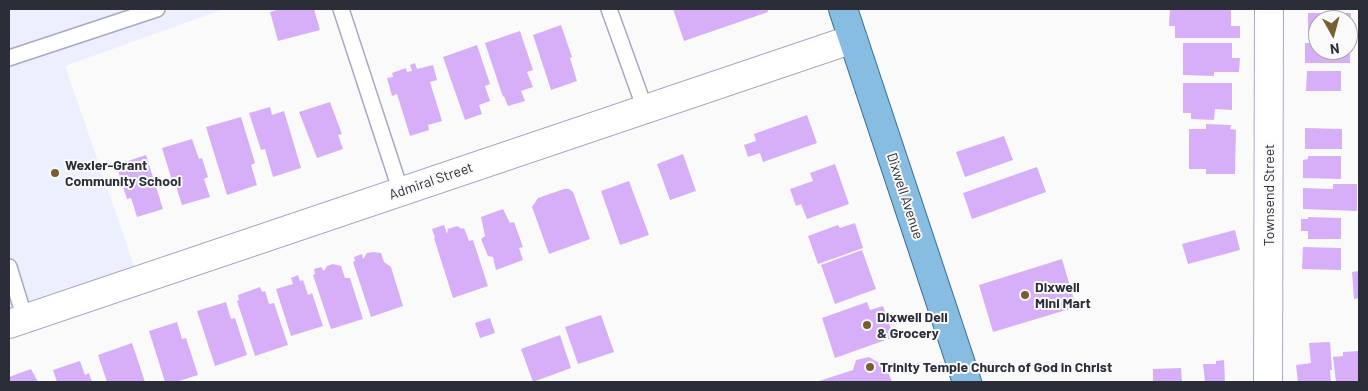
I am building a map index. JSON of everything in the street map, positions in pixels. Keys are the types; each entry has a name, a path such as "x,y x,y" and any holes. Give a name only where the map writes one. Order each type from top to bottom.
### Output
{"main road":[{"name":"Dixwell Avenue","path":"843,9 968,382"}],"street":[{"name":"Townsend Street","path":"1268,382 1269,9"},
{"name":"Admiral Street","path":"17,321 853,39"}],"lane":[{"path":"9,58 157,9"},
{"path":"341,9 401,192"},
{"path":"609,9 645,109"},
{"path":"9,267 17,321"}],"shaded area":[{"name":"Wexler-Grant Community School","path":"9,9 224,9 65,66 139,280 9,324"}],"building":[{"path":"280,9 314,9 320,30 278,41 270,12"},
{"path":"673,9 767,9 768,12 684,41"},
{"path":"1170,9 1231,10 1231,26 1240,26 1240,38 1175,38 1175,26 1169,26"},
{"path":"561,25 572,57 570,58 577,81 551,90 533,35"},
{"path":"520,31 533,70 527,72 533,87 521,91 525,101 508,106 503,97 485,43"},
{"path":"1183,43 1232,43 1232,58 1240,58 1239,72 1214,72 1214,76 1183,75"},
{"path":"1305,43 1308,43 1308,60 1350,60 1350,63 1305,63"},
{"path":"477,45 490,84 485,86 490,101 479,105 482,114 465,120 443,57"},
{"path":"415,63 417,69 433,65 437,80 430,82 442,121 428,125 429,130 410,136 397,94 392,96 387,78 393,77 392,73 406,68 407,72 412,71 410,65"},
{"path":"1307,71 1341,71 1341,91 1306,91"},
{"path":"1183,83 1232,83 1232,110 1215,109 1214,120 1191,119 1191,113 1183,113"},
{"path":"330,102 342,134 338,135 343,149 317,158 299,112"},
{"path":"270,107 272,115 284,111 301,168 273,177 265,149 261,150 249,113"},
{"path":"807,115 817,143 763,162 760,153 748,157 744,145 756,141 754,134"},
{"path":"241,117 255,163 251,165 257,185 227,195 206,127"},
{"path":"1206,124 1231,125 1230,129 1236,130 1235,174 1206,174 1206,169 1189,169 1189,129 1206,129"},
{"path":"1305,128 1342,129 1342,149 1305,149"},
{"path":"1004,136 1013,160 965,177 956,152"},
{"path":"192,139 199,159 202,158 208,177 204,179 210,197 182,205 175,183 173,184 162,148"},
{"path":"683,154 696,191 670,200 657,164"},
{"path":"146,155 163,209 137,217 131,198 127,199 116,165"},
{"path":"1308,156 1341,156 1341,179 1303,178 1303,160 1308,159"},
{"path":"835,164 849,204 807,219 801,204 796,206 790,189 813,181 810,173"},
{"path":"1037,167 1046,192 972,219 963,193"},
{"path":"629,181 649,235 620,245 601,191"},
{"path":"1333,184 1357,184 1357,211 1303,209 1303,188 1333,189"},
{"path":"569,189 573,192 590,239 549,254 532,207 538,198"},
{"path":"503,209 510,223 514,222 523,247 519,248 523,260 496,270 493,257 488,256 481,239 485,236 481,217"},
{"path":"1308,217 1341,218 1341,239 1308,239 1308,231 1301,231 1301,219 1308,219"},
{"path":"855,223 863,248 818,264 808,236 838,225 840,228"},
{"path":"444,225 447,234 448,229 457,226 462,229 464,228 469,241 473,240 488,286 453,298 432,229"},
{"path":"1235,230 1240,250 1188,264 1182,244"},
{"path":"1303,247 1341,248 1341,270 1302,269"},
{"path":"862,250 876,289 835,304 821,265"},
{"path":"367,253 381,253 384,262 391,267 403,306 371,317 353,262 355,261 354,257 362,254 363,259"},
{"path":"1062,259 1076,307 993,332 979,285"},
{"path":"333,264 341,266 345,278 350,278 363,319 331,329 313,275 315,274 314,269 321,267 324,271 327,266"},
{"path":"1359,271 1359,298 1354,299 1352,272"},
{"path":"298,275 300,281 303,280 308,295 312,293 323,326 291,336 276,289 293,284 291,278"},
{"path":"260,287 262,292 265,291 269,304 274,303 288,345 255,356 237,301 239,300 238,295"},
{"path":"226,302 231,319 235,318 247,355 215,366 197,311"},
{"path":"867,302 870,310 883,306 894,337 835,358 822,318"},
{"path":"601,315 614,352 578,364 565,327"},
{"path":"490,318 495,333 480,338 475,323"},
{"path":"177,322 182,339 186,338 198,375 176,382 165,382 149,331"},
{"path":"560,335 571,368 533,382 521,349"},
{"path":"1330,342 1331,382 1298,382 1296,365 1311,363 1309,343"},
{"path":"132,343 145,382 107,382 98,355"},
{"path":"1359,351 1359,382 1336,382 1333,357 1343,356 1343,352"},
{"name":"Trinity Temple Church of God in Christ","path":"869,357 881,364 885,363 892,382 816,382 853,370 856,360"},
{"path":"1224,360 1225,382 1205,382 1203,364 1216,364 1216,361"},
{"path":"80,361 85,375 89,373 92,382 57,382 53,370"},
{"path":"1181,368 1182,382 1153,382 1153,369"},
{"path":"31,369 38,382 9,382 9,377"}],"place":[{"name":"Wexler-Grant Community School","path":"55,173"},
{"name":"Dixwell Mini Mart","path":"1025,295"},
{"name":"Dixwell Deli & Grocery","path":"867,325"},
{"name":"Trinity Temple Church of God in Christ","path":"870,367"}]}
